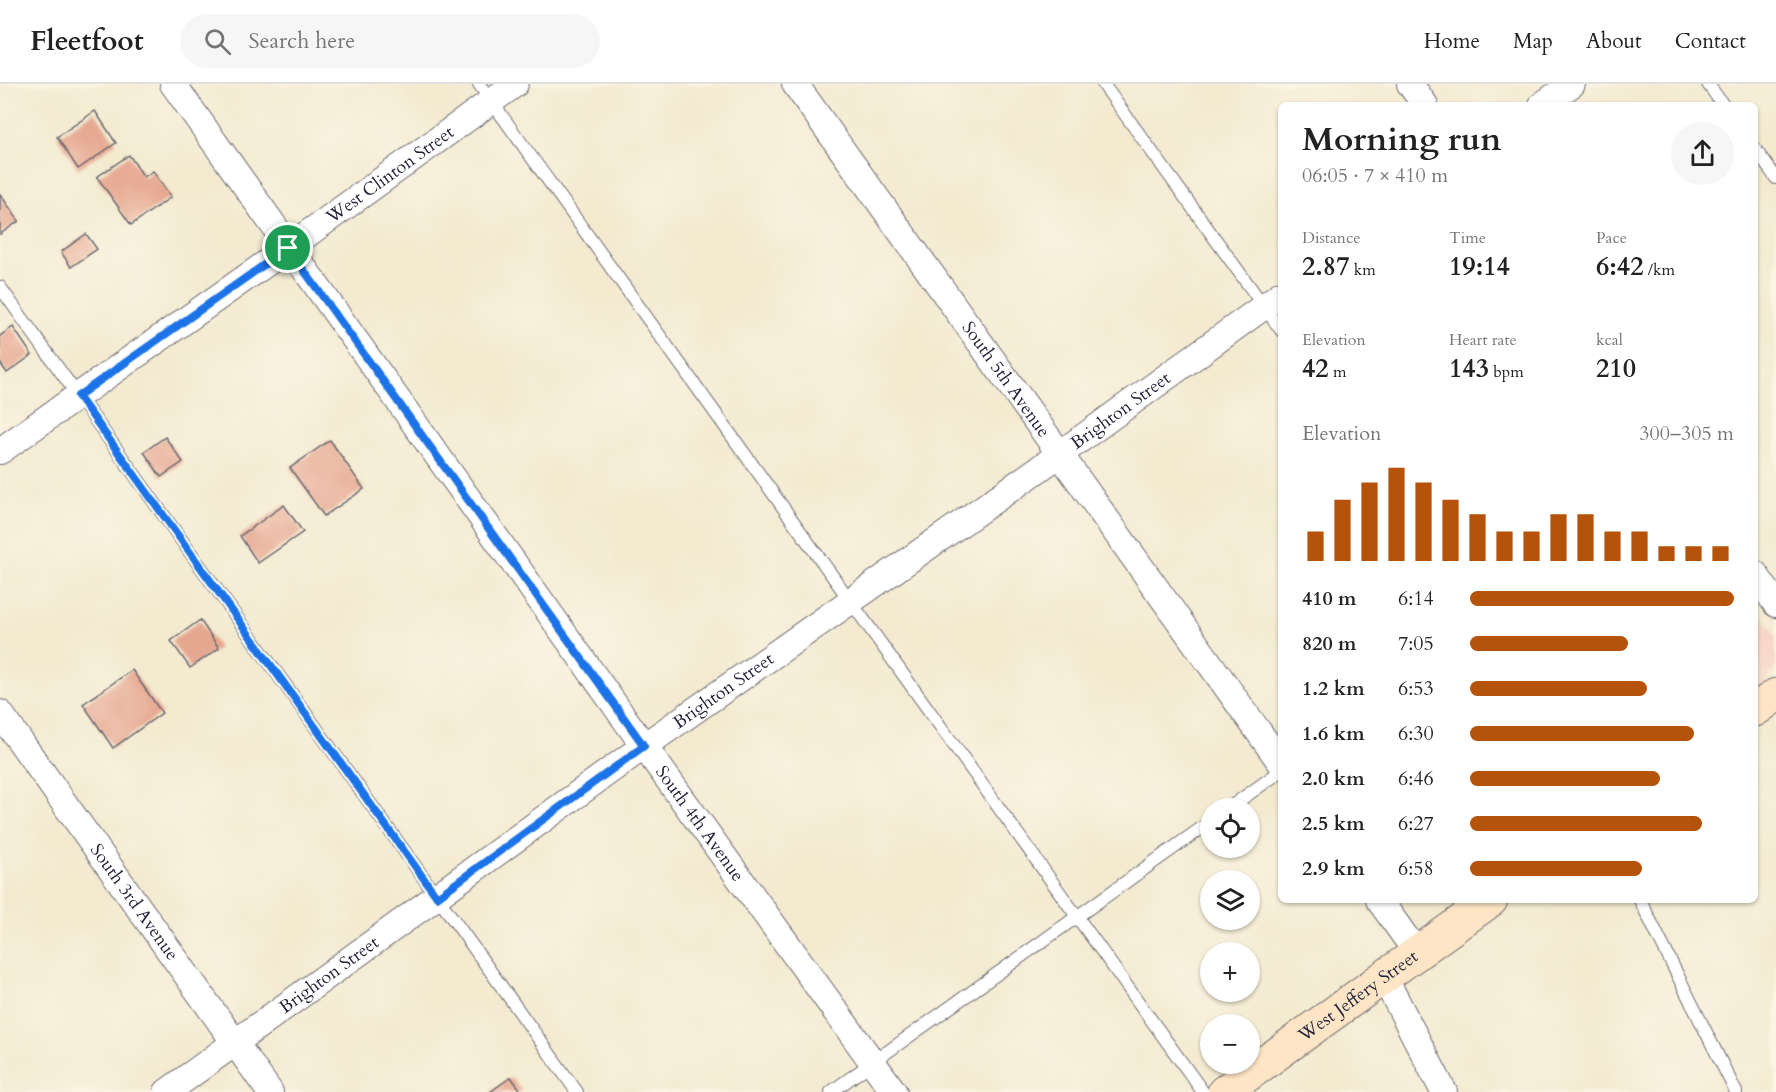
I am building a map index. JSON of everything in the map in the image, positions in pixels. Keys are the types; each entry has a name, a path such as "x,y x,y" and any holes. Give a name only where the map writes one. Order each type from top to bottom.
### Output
{"main road":[{"path":"1758,708 1776,695"},
{"name":"West Jeffery Street","path":"1224,1092 1487,903"}],"street":[{"name":"South 4th Avenue","path":"173,84 644,746 894,1092"},
{"name":"West Clinton Street","path":"0,451 288,248 485,93 515,84"},
{"name":"South 5th Avenue","path":"795,84 1278,759"},
{"path":"1410,84 1423,102"},
{"path":"1546,102 1572,84"},
{"name":"Brighton Street","path":"167,1092 644,746 1060,454 1273,300"},
{"path":"1758,578 1776,604"},
{"name":"South 3rd Avenue","path":"0,713 270,1092"},
{"path":"1381,903 1417,953"},
{"path":"1384,977 1444,1092"}],"lane":[{"path":"1102,84 1273,300 1278,319"},
{"path":"1708,84 1722,102"},
{"path":"485,93 1203,1092"},
{"path":"1758,153 1776,178"},
{"path":"0,287 577,1092"},
{"path":"1243,798 1278,773"},
{"path":"831,1092 1200,829"},
{"path":"1642,903 1736,1092"}],"shaded area":[{"path":"1758,609 1776,635 1776,665 1758,689"}],"building":[{"path":"95,111 116,143 78,169 57,137"},
{"path":"129,155 144,177 153,171 171,197 131,225 97,177"},
{"path":"0,194 19,221 0,234"},
{"path":"86,234 97,249 71,267 61,252"},
{"path":"13,327 32,355 7,373 0,363 0,336"},
{"path":"165,437 183,462 161,477 144,452"},
{"path":"330,440 364,489 324,516 290,468"},
{"path":"284,505 303,532 258,563 240,536"},
{"path":"200,620 219,648 190,668 171,641"},
{"path":"132,670 162,713 113,748 83,704"},
{"path":"511,1077 522,1092 490,1092"}],"route":[{"path":"288,248 644,746 437,897 78,396 288,248"}]}
